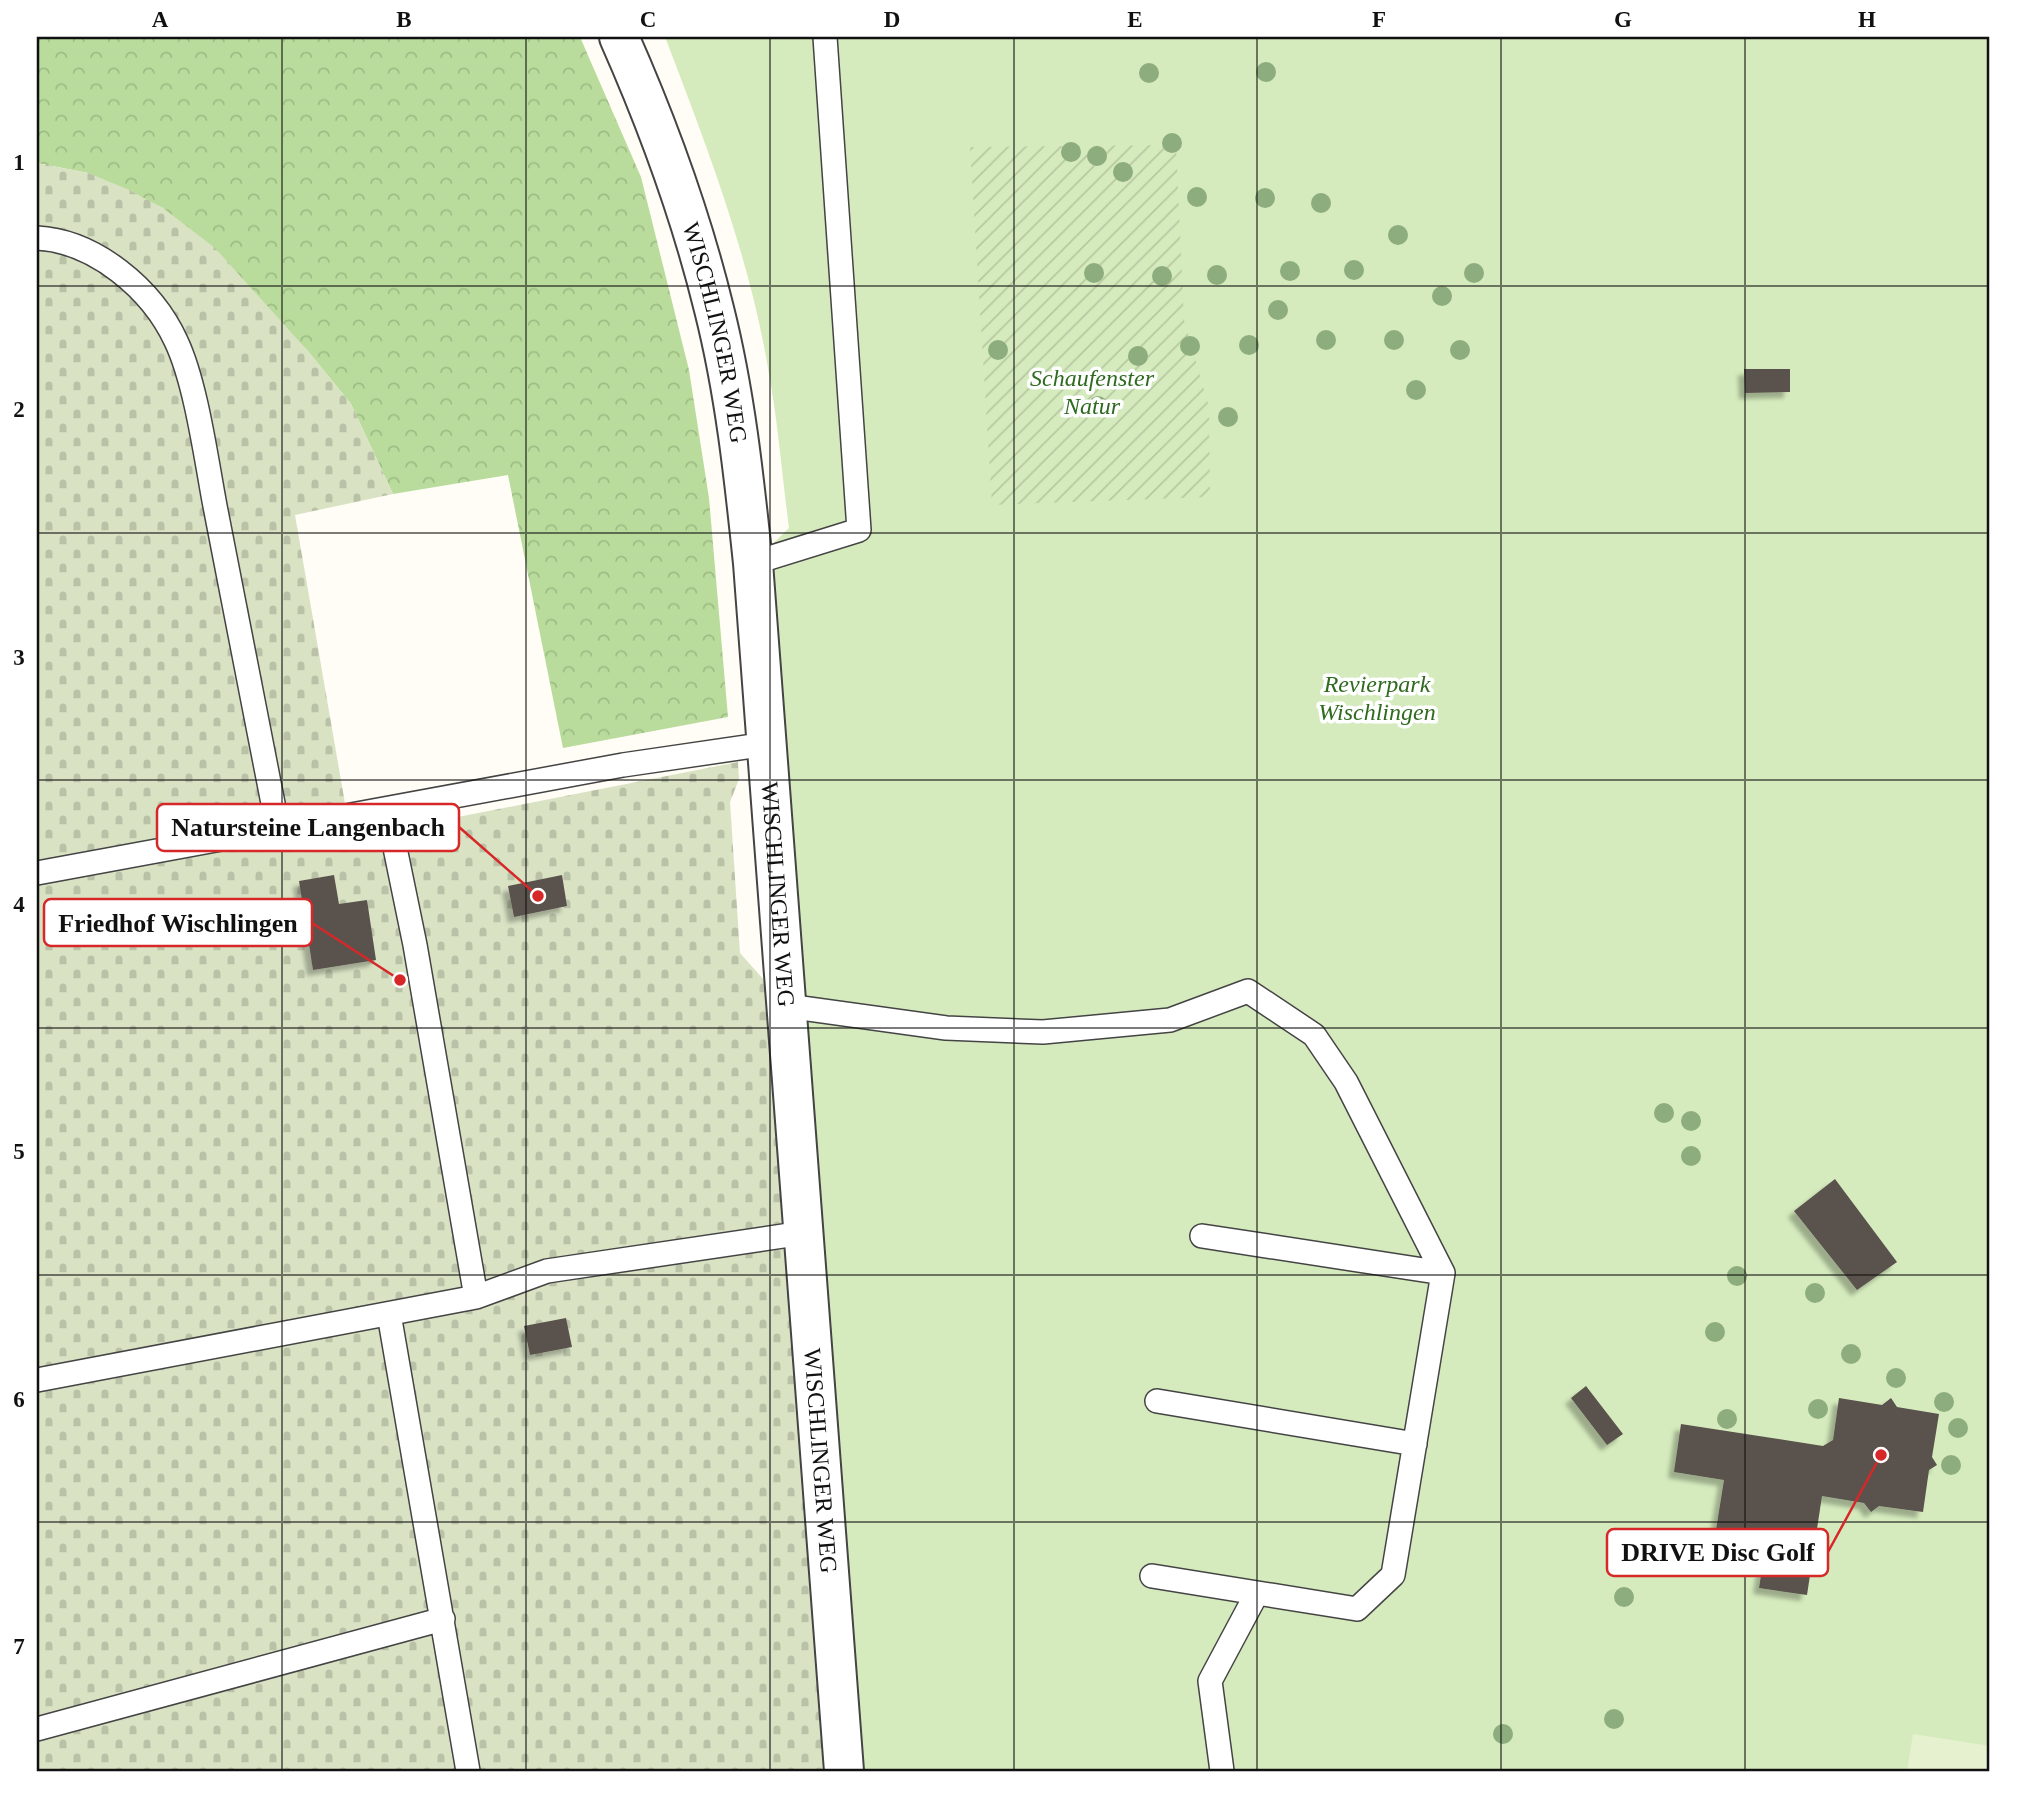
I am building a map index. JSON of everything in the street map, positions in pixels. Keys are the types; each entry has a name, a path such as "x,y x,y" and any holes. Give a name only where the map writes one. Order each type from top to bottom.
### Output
{"street":[{"name":"WISCHLINGER WEG","path":"619,37 670,162 715,310 740,440 753,563 844,1771"}],"lane":[{"path":"753,563 859,530 825,37"},
{"path":"37,238 95,255 120,271 161,315 176,340 184,361 207,467 278,829"},
{"path":"37,873 623,765 767,744"},
{"path":"387,809 417,958 476,1297"},
{"path":"787,1006 946,1028 1043,1032 1170,1020 1248,991 1314,1035 1346,1082 1443,1273 1393,1575 1357,1609 1153,1576"},
{"path":"37,1380 476,1297 547,1271 803,1233"},
{"path":"1202,1236 1443,1273"},
{"path":"389,1314 468,1771"},
{"path":"1157,1401 1415,1444"},
{"path":"1222,1771 1210,1681 1257,1593"},
{"path":"37,1729 443,1619"}],"green space":[{"path":"37,37 580,37 641,177 689,370 709,498 728,717 563,748 508,475 393,494 351,404 307,350 163,208 88,173 37,163"},
{"name":"Revierpark Wischlingen","path":"665,37 1990,37 1990,1771 844,1771 753,563 789,528 771,388 750,284 711,159"},
{"name":"Schaufenster Natur","path":"1176,145 1184,320 1209,407 1210,497 992,505 970,147"},
{"path":"37,163 88,173 127,189 163,208 215,248 307,350 351,404 393,494 295,515 351,838 738,762 739,779 730,802 740,953 787,1006 844,1771 37,1771"},
{"path":"1913,1734 1990,1746 1990,1771 1907,1771"}],"building":[{"path":"1744,369 1790,369 1790,392 1745,393"},
{"path":"334,875 339,904 367,900 376,960 313,970 299,881"},
{"path":"562,875 567,906 514,917 508,886"},
{"path":"1835,1179 1897,1262 1857,1290 1794,1211"},
{"path":"566,1318 572,1347 530,1355 524,1326"},
{"path":"1586,1386 1623,1434 1607,1445 1571,1398"},
{"path":"1839,1398 1882,1405 1891,1398 1897,1407 1939,1414 1932,1457 1937,1465 1929,1470 1923,1512 1879,1506 1871,1512 1864,1503 1822,1496 1807,1595 1759,1588 1767,1538 1716,1530 1724,1480 1674,1472 1681,1424 1823,1446 1833,1440"}],"place":[{"name":"Natursteine Langenbach","path":"538,896"},
{"name":"Friedhof Wischlingen","path":"400,980"},
{"name":"DRIVE Disc Golf","path":"1881,1455"}]}
